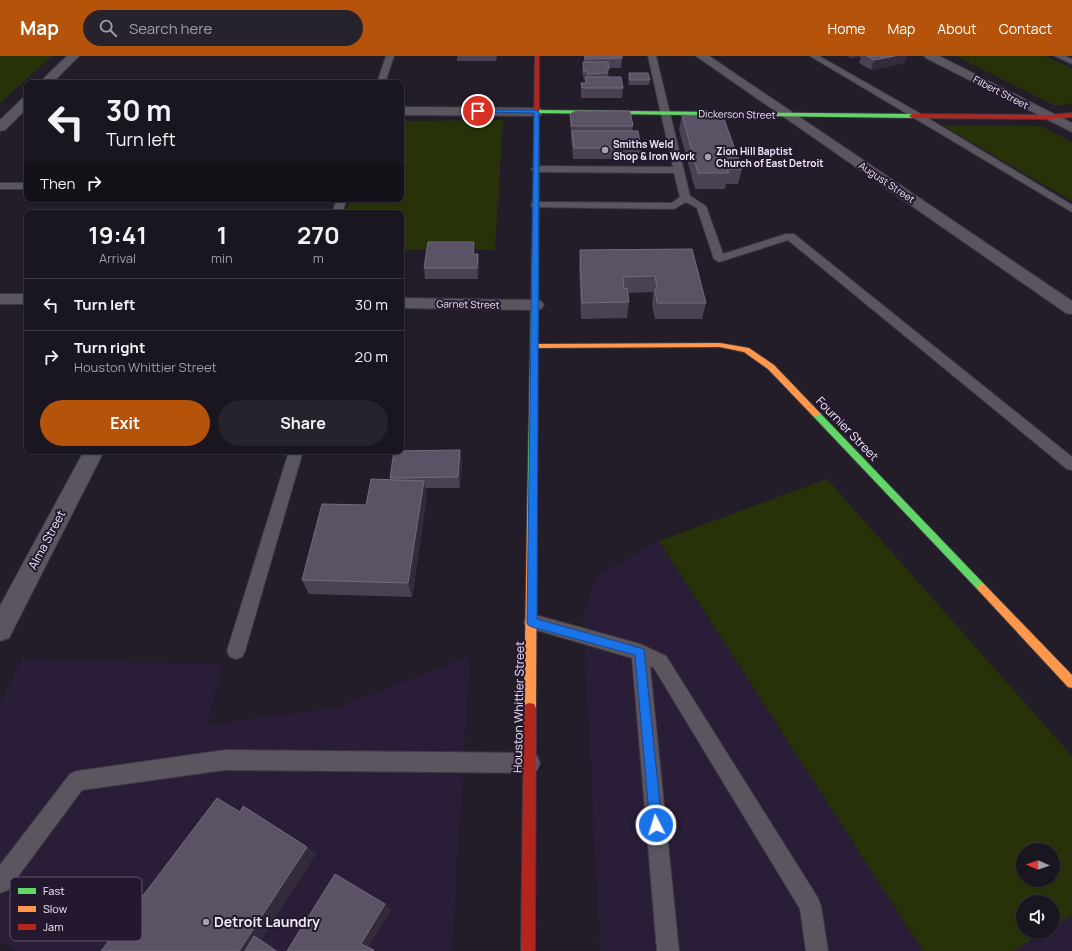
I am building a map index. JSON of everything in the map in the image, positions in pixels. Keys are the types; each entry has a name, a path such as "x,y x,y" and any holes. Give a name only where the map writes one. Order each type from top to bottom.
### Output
{"street":[{"path":"48,80 73,56"},
{"name":"Houston Whittier Street","path":"528,951 537,56"},
{"name":"August Street","path":"702,56 1072,309"},
{"name":"Filbert Street","path":"930,56 1072,128"},
{"path":"0,127 24,106"},
{"name":"Dickerson Street","path":"404,111 1050,117 1072,115"},
{"path":"0,299 24,299"},
{"name":"Garnet Street","path":"404,303 535,305"},
{"name":"Fournier Street","path":"535,346 720,345 746,350 771,367 1072,683"},
{"name":"Alma Street","path":"0,630 92,454"}],"lane":[{"path":"382,80 390,56"},
{"path":"652,56 685,198"},
{"path":"814,56 918,116 1072,209"},
{"path":"1059,56 1072,62"},
{"path":"536,169 679,170"},
{"path":"0,186 24,186"},
{"path":"536,205 674,206 685,198"},
{"path":"685,198 701,206 719,259 790,236 1072,465"},
{"path":"236,651 295,454"},
{"path":"532,622 640,652 660,662 810,906 817,951"},
{"path":"640,652 668,951"},
{"path":"0,882 77,781 225,760 530,763"}],"shaded area":[{"path":"659,541 923,951 600,951 583,617 597,576"},
{"path":"470,656 452,951 15,951 0,939 0,704 22,659 223,665 207,725 336,708"},
{"path":"1072,915 1072,951 1013,951 1033,939 1060,939 1060,922"}],"green space":[{"path":"0,56 52,56 24,80 0,103"},
{"path":"956,56 1045,56 1072,68 1072,103 1056,106"},
{"path":"503,120 495,250 404,250 404,210 347,210 349,202 404,202 404,121"},
{"path":"942,125 1041,126 1072,142 1072,201"},
{"path":"827,479 1072,756 1072,915 1060,922 1060,895 1016,895 1016,939 1033,939 1013,951 923,951 659,541"}],"building":[{"path":"585,56 622,56 622,58 585,59"},
{"path":"867,56 895,56 874,60"},
{"path":"583,62 608,62 609,69 606,69 607,73 588,74 587,71 584,71"},
{"path":"629,73 648,73 650,80 630,80"},
{"path":"586,77 621,77 623,88 582,88 581,83 586,83"},
{"path":"575,111 630,111 633,126 572,126 570,114"},
{"name":"Zion Hill Baptist Church of East Detroit","path":"682,115 723,116 742,169 727,169 729,173 698,173"},
{"path":"572,131 638,131 641,148 574,148"},
{"path":"428,242 474,242 473,254 478,254 477,268 424,268"},
{"path":"692,249 706,303 657,303 655,276 623,277 624,289 627,288 629,302 582,303 580,250"},
{"path":"460,450 458,477 390,478 394,454 404,454 404,451"},
{"path":"371,479 424,481 408,583 302,580 322,504 366,505"},
{"path":"217,798 240,812 243,806 307,847 239,951 101,951 109,941 142,941 142,897"},
{"path":"335,874 385,904 361,944 374,950 287,951"},
{"path":"254,936 276,951 245,951"}],"traffic: fast":[{"path":"537,112 912,116"},
{"path":"532,521 536,191"},
{"path":"816,414 982,588"}],"traffic: slow":[{"path":"535,346 720,345 746,350 771,367 816,414"},
{"path":"530,708 532,521"},
{"path":"982,588 1072,683"}],"traffic: jam":[{"path":"536,191 537,56"},
{"path":"912,116 1050,117 1072,115"},
{"path":"528,951 530,708"}],"place":[{"name":"Smiths Weld Shop & Iron Work","path":"605,150"},
{"name":"Zion Hill Baptist Church of East Detroit","path":"708,157"},
{"name":"Detroit Laundry","path":"206,922"}],"route":[{"path":"478,111 536,112 532,622 640,652 656,825"}]}
